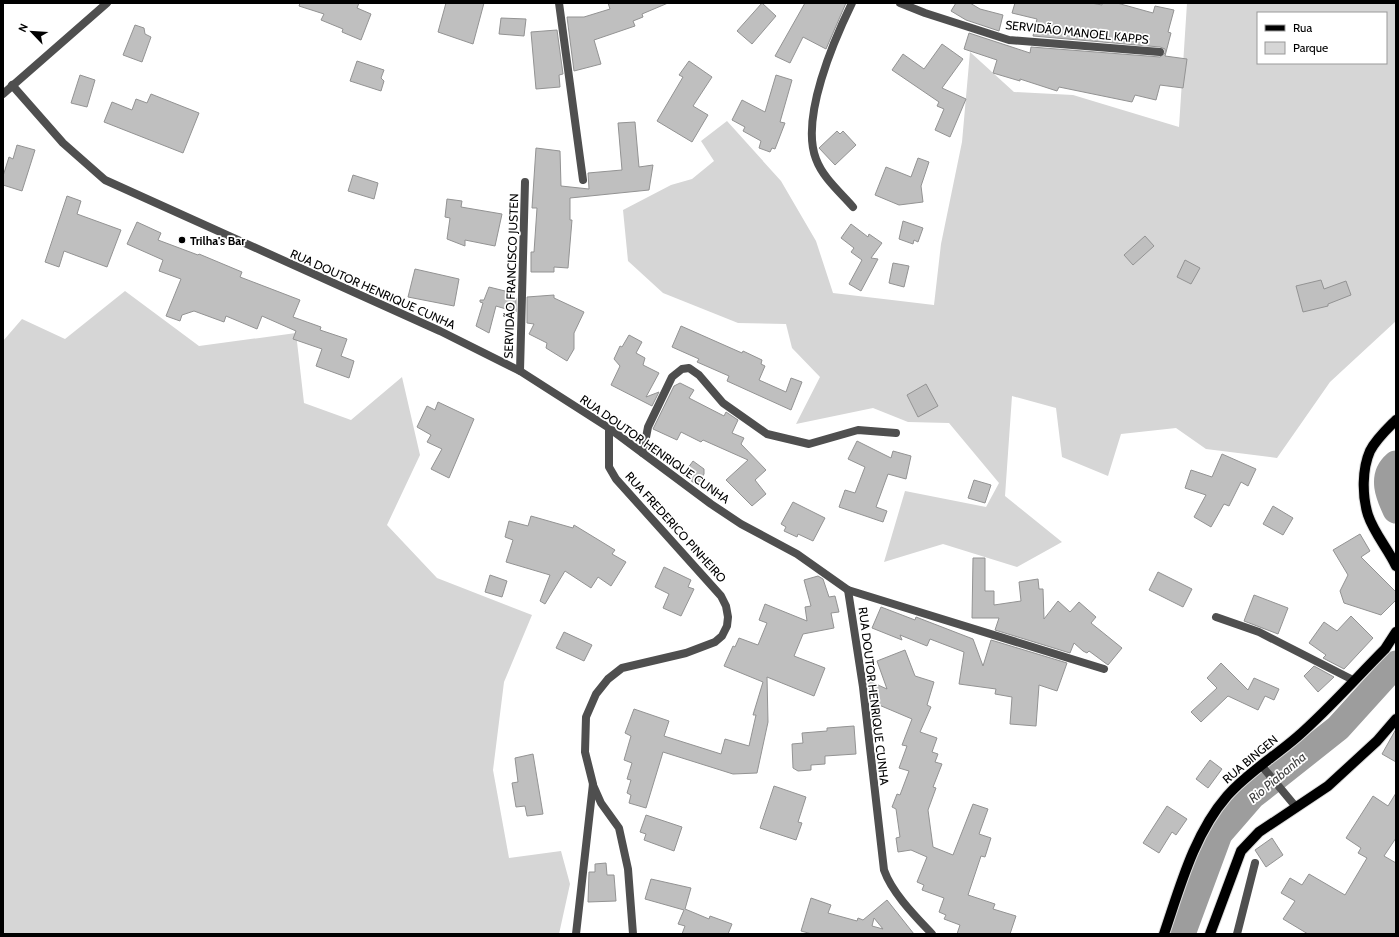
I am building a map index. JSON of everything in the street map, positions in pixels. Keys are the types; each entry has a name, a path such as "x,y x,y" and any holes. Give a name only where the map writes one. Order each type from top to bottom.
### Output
{"main road":[{"path":"1396,420 1384,432 1370,451 1364,475 1364,496 1368,515 1396,566"},
{"name":"RUA BINGEN","path":"1164,934 1191,856 1226,796 1261,765 1297,737 1385,649 1396,632"},
{"path":"1210,934 1242,851 1259,832 1328,786 1377,741 1396,719"}],"street":[{"path":"3,94 107,3"},
{"path":"559,3 582,180"},
{"path":"852,3 828,56 816,98 812,134 815,158 829,182 853,207"},
{"name":"SERVIDÃO MANOEL KAPPS","path":"900,3 931,15 1009,40 1160,52"},
{"name":"RUA DOUTOR HENRIQUE CUNHA","path":"12,85 64,143 105,180 445,334 520,371 609,428 711,504 741,524 797,554 848,590 863,687 884,870 889,881 915,916 932,934"},
{"name":"SERVIDÃO FRANCISCO JUSTEN","path":"520,371 526,182"},
{"path":"643,453 648,427 672,377 682,369 689,368 699,376 723,403 767,434 809,444 858,430 896,433"},
{"name":"RUA FREDERICO PINHEIRO","path":"576,934 593,784 585,752 586,717 596,694 608,679 622,668 686,653 715,642 725,631 728,617 726,606 721,596 616,479 609,467 609,428"},
{"path":"848,590 1104,669"},
{"path":"1216,617 1259,632 1353,680"},
{"path":"1261,765 1296,807"},
{"path":"593,784 601,803 618,828 628,869 633,934"},
{"path":"1237,934 1255,863"}],"green space":[{"path":"1187,3 1396,3 1396,321 1330,382 1277,458 1206,449 1176,428 1121,434 1108,476 1062,457 1056,408 1012,396 1005,496 1062,542 1017,567 943,544 884,562 905,491 986,507 999,483 949,423 908,422 873,408 796,424 820,377 792,348 786,324 738,323 663,293 628,261 623,210 671,185 692,179 714,161 701,141 727,121 781,181 816,241 833,293 934,305 941,244 962,142 970,52 1014,92 1073,95 1179,127"},
{"path":"125,291 199,346 296,333 304,403 351,420 402,377 420,455 387,525 437,578 532,615 504,682 493,770 509,858 561,851 570,884 559,934 3,934 3,341 22,319 65,339"}],"building":[{"path":"300,3 359,3 357,8 371,14 361,40 342,32 343,29 321,20 324,14 299,6"},
{"path":"446,3 484,3 473,44 438,32"},
{"path":"608,3 668,3 642,14 643,17 633,21 635,26 594,40 601,64 574,71 567,17 584,17 610,9"},
{"path":"762,3 776,16 752,44 737,31"},
{"path":"805,3 846,3 826,49 803,37 790,63 775,56"},
{"path":"956,3 970,3 980,9 1003,15 999,31 966,20 951,11"},
{"path":"1015,3 1091,3 1102,5 1102,3 1117,3 1153,13 1155,6 1174,10 1168,32 1171,33 1165,56 1187,59 1183,88 1160,85 1156,100 1135,95 1132,102 1059,87 1057,91 1020,79 1020,81 993,73 997,60 964,49 969,33 1030,53 1031,47 1160,57 1165,53 1165,49 1160,47 1033,36 1037,19 1012,13"},
{"path":"501,18 526,19 524,36 499,34"},
{"path":"135,25 144,28 145,34 151,37 142,62 123,55"},
{"path":"557,30 563,74 559,75 560,87 536,89 531,32"},
{"path":"942,44 963,59 942,88 966,99 950,137 935,130 944,109 937,106 939,102 892,70 903,54 924,69"},
{"path":"357,61 384,70 381,78 384,81 381,91 350,81"},
{"path":"689,61 712,77 693,106 708,115 692,142 657,121 683,77 679,75"},
{"path":"80,75 95,80 87,107 71,103"},
{"path":"776,75 792,80 780,122 785,123 775,149 772,148 770,152 759,148 761,141 743,131 745,127 732,120 742,100 765,112"},
{"path":"151,94 199,113 183,153 104,122 112,102 132,110 136,99 147,103"},
{"path":"635,122 639,167 653,165 649,190 570,198 570,220 572,220 568,268 554,267 554,272 531,272 531,252 534,252 537,208 532,208 536,148 560,151 561,186 589,189 588,173 622,170 618,123"},
{"path":"837,131 840,134 843,131 856,145 835,165 819,148"},
{"path":"17,145 35,150 22,191 3,185 3,176 9,157 13,159"},
{"path":"918,158 929,162 921,186 923,202 899,205 875,195 886,167 911,177"},
{"path":"353,175 378,183 374,199 348,191"},
{"path":"67,196 81,201 77,214 121,230 107,267 64,251 59,267 45,262"},
{"path":"447,199 462,201 461,207 502,214 495,246 465,240 465,246 447,239 450,218 445,217"},
{"path":"903,221 923,228 918,242 914,240 913,244 899,239"},
{"path":"137,222 161,233 158,240 198,255 199,254 242,272 240,277 300,300 293,317 321,327 320,330 347,339 341,356 354,361 349,378 316,366 322,349 293,339 296,331 262,316 257,329 226,316 224,322 194,311 182,315 180,321 166,316 181,279 159,271 163,260 127,244"},
{"path":"851,224 868,237 869,234 882,243 871,258 878,259 861,291 849,284 862,260 851,252 854,248 841,238"},
{"path":"1145,236 1154,246 1133,265 1124,255"},
{"path":"1185,260 1200,268 1191,284 1177,277"},
{"path":"893,263 909,266 904,287 889,283"},
{"path":"415,269 459,279 454,306 408,297"},
{"path":"1321,280 1324,289 1346,281 1351,295 1328,304 1328,306 1303,312 1296,286"},
{"path":"489,287 513,293 512,298 516,298 516,312 496,306 489,333 476,326 483,303 480,302 480,300 484,300"},
{"path":"554,295 554,298 584,312 574,333 574,349 567,361 546,348 547,343 529,334 534,324 527,323 527,297"},
{"path":"681,326 742,353 743,351 762,360 761,364 765,366 759,380 786,392 791,378 802,382 791,410 727,381 729,376 697,362 699,359 672,347"},
{"path":"629,335 642,342 636,353 645,358 643,365 659,373 646,397 659,392 652,406 611,385 620,366 614,359 620,346 622,347"},
{"path":"680,383 694,390 689,398 724,416 726,412 738,420 732,433 744,438 741,444 766,470 755,480 766,494 752,506 726,480 748,460 703,440 701,442 681,432 677,440 653,429 674,386"},
{"path":"926,384 938,406 918,417 907,395"},
{"path":"438,402 474,419 449,478 431,469 442,449 427,442 431,435 417,427 427,406 435,410"},
{"path":"857,441 891,458 893,451 911,456 906,479 888,474 876,507 887,511 883,522 839,507 845,490 855,493 865,467 848,459"},
{"path":"1222,454 1256,469 1248,486 1241,482 1229,506 1224,504 1211,527 1194,517 1206,495 1185,488 1191,470 1212,477"},
{"path":"693,461 704,469 704,474 697,485 683,475"},
{"path":"974,480 991,485 985,503 968,498"},
{"path":"793,502 825,518 813,541 798,534 797,537 784,531 786,527 781,524"},
{"path":"1273,506 1293,518 1283,535 1263,524"},
{"path":"531,516 573,528 574,525 615,550 612,554 626,562 611,586 598,577 591,588 565,571 545,604 540,601 550,575 506,562 513,540 505,537 509,521 528,526"},
{"path":"1360,534 1370,551 1361,557 1396,592 1396,600 1381,615 1344,603 1340,591 1348,575 1333,550"},
{"path":"973,558 985,558 985,591 994,591 994,605 1021,601 1019,582 1038,579 1039,589 1043,589 1044,619 1058,601 1070,612 1079,602 1096,617 1091,623 1122,648 1108,665 1089,651 1087,653 1083,651 1074,643 1070,653 995,630 999,618 972,618"},
{"path":"664,567 691,580 688,587 694,589 681,616 663,608 669,594 655,587"},
{"path":"1158,572 1192,589 1183,607 1149,590"},
{"path":"490,575 507,581 502,597 485,592"},
{"path":"818,576 823,579 829,597 835,596 839,612 831,613 834,628 803,634 794,656 825,668 814,696 767,677 768,722 757,773 733,774 663,752 646,808 629,803 631,795 627,793 631,780 627,779 632,763 624,760 631,736 625,733 634,709 669,721 664,736 721,754 725,739 749,746 756,715 753,715 763,682 724,666 733,646 735,647 739,638 758,645 767,623 759,620 765,604 807,621 805,607 811,606 804,580"},
{"path":"1254,595 1288,608 1278,634 1244,621"},
{"path":"881,607 915,620 916,617 973,639 983,666 991,640 1067,663 1057,691 1039,685 1036,726 1010,724 1012,697 995,694 996,689 959,684 964,652 930,639 927,646 900,635 902,640 872,628"},
{"path":"1351,616 1373,638 1344,669 1323,658 1326,655 1309,643 1324,622 1337,631"},
{"path":"564,632 592,645 584,661 556,648"},
{"path":"905,650 915,676 934,682 927,705 931,707 920,732 937,738 932,752 938,754 935,762 942,764 933,787 936,788 928,810 933,847 953,855 973,804 988,809 979,834 991,838 985,857 981,856 968,895 995,904 993,909 1016,916 1010,934 957,934 960,925 944,919 946,915 939,912 944,898 922,890 924,885 917,882 927,857 911,850 898,852 896,838 900,837 896,809 892,807 897,794 900,795 909,771 899,768 907,746 902,745 912,719 879,705 872,720 869,681 887,689 877,661"},
{"path":"1221,663 1248,690 1254,678 1279,689 1274,700 1265,696 1258,710 1228,696 1201,722 1191,712 1217,688 1207,678"},
{"path":"1314,666 1334,677 1318,692 1304,676"},
{"path":"854,726 856,754 825,756 825,764 811,765 811,770 798,771 793,768 792,744 803,743 802,733 827,731 827,728"},
{"path":"1396,729 1396,762 1382,754"},
{"path":"533,754 543,814 527,816 525,806 516,807 512,783 518,782 515,758"},
{"path":"1210,760 1222,769 1208,788 1196,779"},
{"path":"774,786 806,797 798,822 802,823 796,840 760,828"},
{"path":"1396,793 1396,838 1384,856 1396,863 1396,934 1308,934 1283,919 1295,901 1281,893 1290,878 1302,885 1309,874 1345,895 1367,858 1358,853 1361,848 1346,838 1373,796 1388,806"},
{"path":"1167,806 1187,819 1176,835 1172,832 1159,853 1143,843"},
{"path":"646,815 682,827 674,851 644,840 646,834 640,832"},
{"path":"1272,838 1283,855 1266,867 1255,850"},
{"path":"606,863 607,875 614,875 616,901 588,902 589,872 595,872 595,864"},
{"path":"651,879 691,888 685,909 709,919 710,916 732,924 728,934 682,934 685,926 678,924 684,910 645,899"},
{"path":"811,898 831,905 828,913 857,921 858,918 863,920 887,900 914,934 812,934 801,931","holes":["874,918 883,929 872,926"]}],"waterway":[{"name":"Rio Piabanha","path":"1396,464 1391,469 1388,480 1389,492 1396,510"},
{"name":"Rio Piabanha","path":"1182,934 1219,834 1252,796 1338,728 1396,664"}],"place":[{"name":"Trilha's Bar","path":"182,240"}]}
